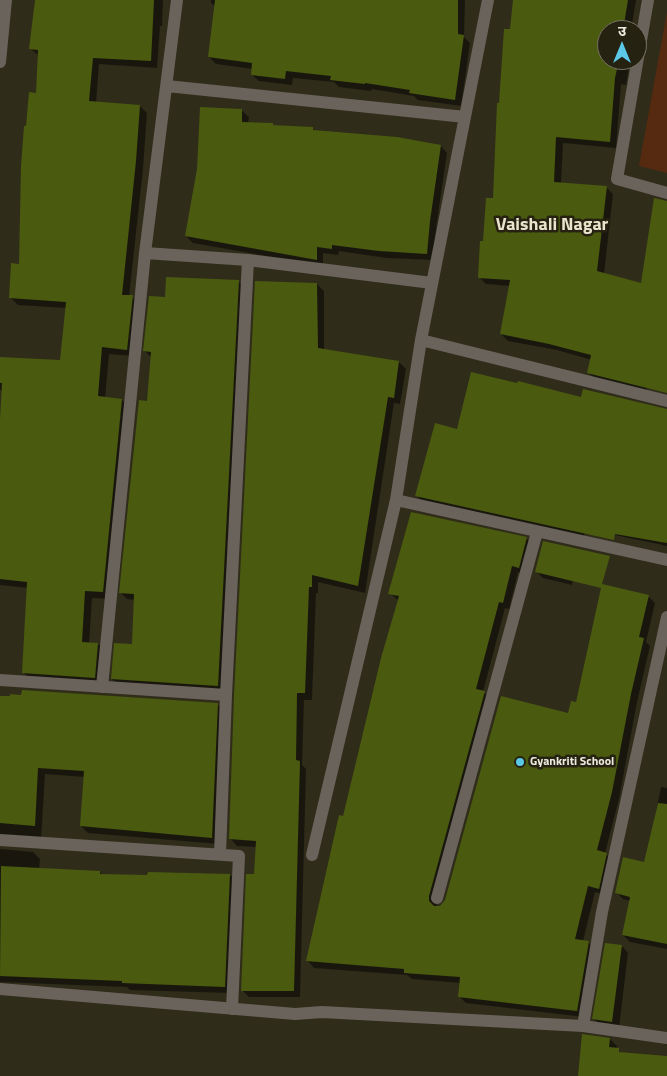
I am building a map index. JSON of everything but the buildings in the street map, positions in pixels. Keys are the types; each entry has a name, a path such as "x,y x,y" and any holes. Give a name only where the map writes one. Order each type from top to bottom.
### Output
{"street":[{"path":"0,62 6,0"},
{"path":"102,687 145,253 178,0"},
{"path":"312,855 396,500 421,340 488,0"},
{"path":"648,0 618,179 667,193"},
{"path":"167,86 465,117"},
{"path":"145,253 248,260 432,283"},
{"path":"220,854 248,260"},
{"path":"421,340 667,401"},
{"path":"396,500 667,560"},
{"path":"437,898 537,532"},
{"path":"583,1026 602,912 667,617"},
{"path":"0,680 226,695"},
{"path":"0,840 239,856 232,1009"},
{"path":"0,989 296,1014 322,1012 583,1026 667,1038"}],"shaded area":[{"path":"667,12 667,173 639,166"}],"place":[{"name":"Gyankriti School","path":"520,762"}],"district":[{"name":"Vaishali Nagar","path":"552,226"}]}
